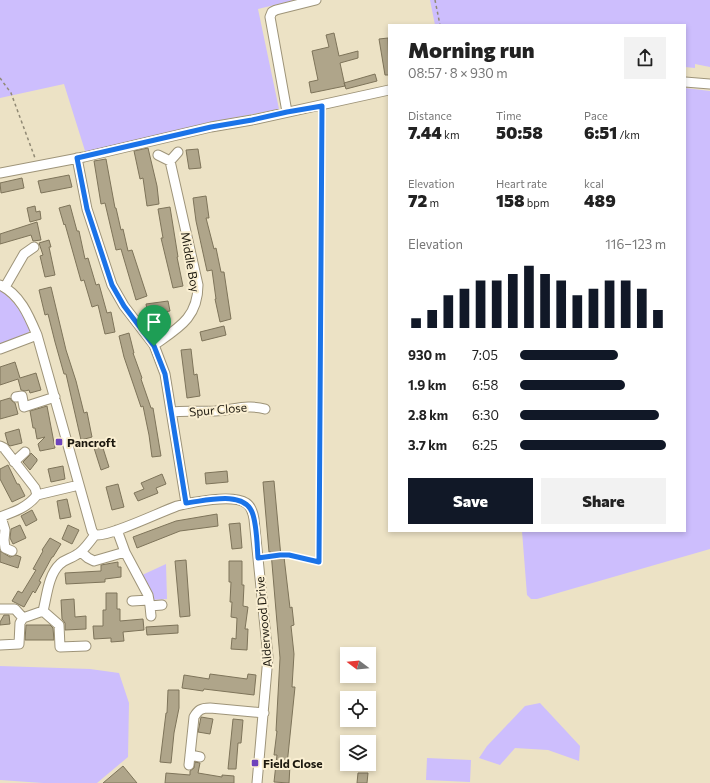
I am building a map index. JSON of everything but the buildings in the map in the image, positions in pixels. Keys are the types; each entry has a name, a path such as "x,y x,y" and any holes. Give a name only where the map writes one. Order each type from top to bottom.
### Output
{"street":[{"path":"287,112 270,17 272,12 276,10 316,0"},
{"path":"686,82 710,84"},
{"path":"0,173 77,158 211,127 322,106 388,90"},
{"path":"158,155 170,161 178,152"},
{"path":"77,158 87,209 112,285 124,306 154,346 165,374 186,503"},
{"name":"Middle Boy","path":"154,346 181,326 189,318 195,307 198,296 198,285 170,161"},
{"path":"34,247 24,254 2,286 24,306 37,335 92,531 95,535 81,552 68,558 55,570 49,584 44,611"},
{"path":"0,349 37,335"},
{"path":"16,398 22,396 24,407 55,397"},
{"name":"Spur Close","path":"171,412 195,410 215,411 254,406 265,409"},
{"path":"2,447 35,488 37,495"},
{"path":"14,462 25,452"},
{"path":"12,552 5,548 5,530 1,517 31,502 37,495 79,485"},
{"name":"Alderwood Drive","path":"95,535 100,536 186,503 230,498 240,499 247,503 254,519 268,657 257,783"},
{"path":"117,530 125,552 148,595 151,616"},
{"path":"81,552 94,561 125,552"},
{"path":"132,601 162,605"},
{"path":"0,609 15,609 27,616"},
{"path":"0,645 19,644 20,623 27,616 44,611"},
{"path":"44,611 60,625 60,647 86,646"},
{"path":"200,757 190,760 194,717 198,711 203,708 264,713"}],"path":[{"path":"435,0 440,24"},
{"path":"0,78 11,93 38,165"},
{"path":"258,558 289,555 319,562 322,106"}],"shaded area":[{"path":"0,0 295,0 258,9 279,109 216,121 166,136 86,154 64,84 0,98"},
{"path":"430,0 710,0 710,67 695,64 695,68 686,67 686,24 435,24"},
{"path":"686,88 710,91 710,549 537,599 531,599 527,595 522,532 686,532"},
{"path":"0,290 10,298 18,308 30,330 27,335 0,345"},
{"path":"166,564 167,599 151,600 140,576"},
{"path":"0,666 90,669 119,673 129,703 128,757 97,783 43,783 0,780"},
{"path":"540,703 580,746 579,761 548,750 515,748 500,765 479,758 487,746 525,706"},
{"path":"427,758 471,760 470,782 426,780"}],"place":[{"name":"Pancroft","path":"59,442"},
{"name":"Field Close","path":"255,763"}],"route":[{"path":"322,106 319,562 289,555 258,558 252,512 247,503 240,499 230,498 186,503 165,374 154,346 124,306 112,285 87,209 77,158 211,127 322,106"}]}
